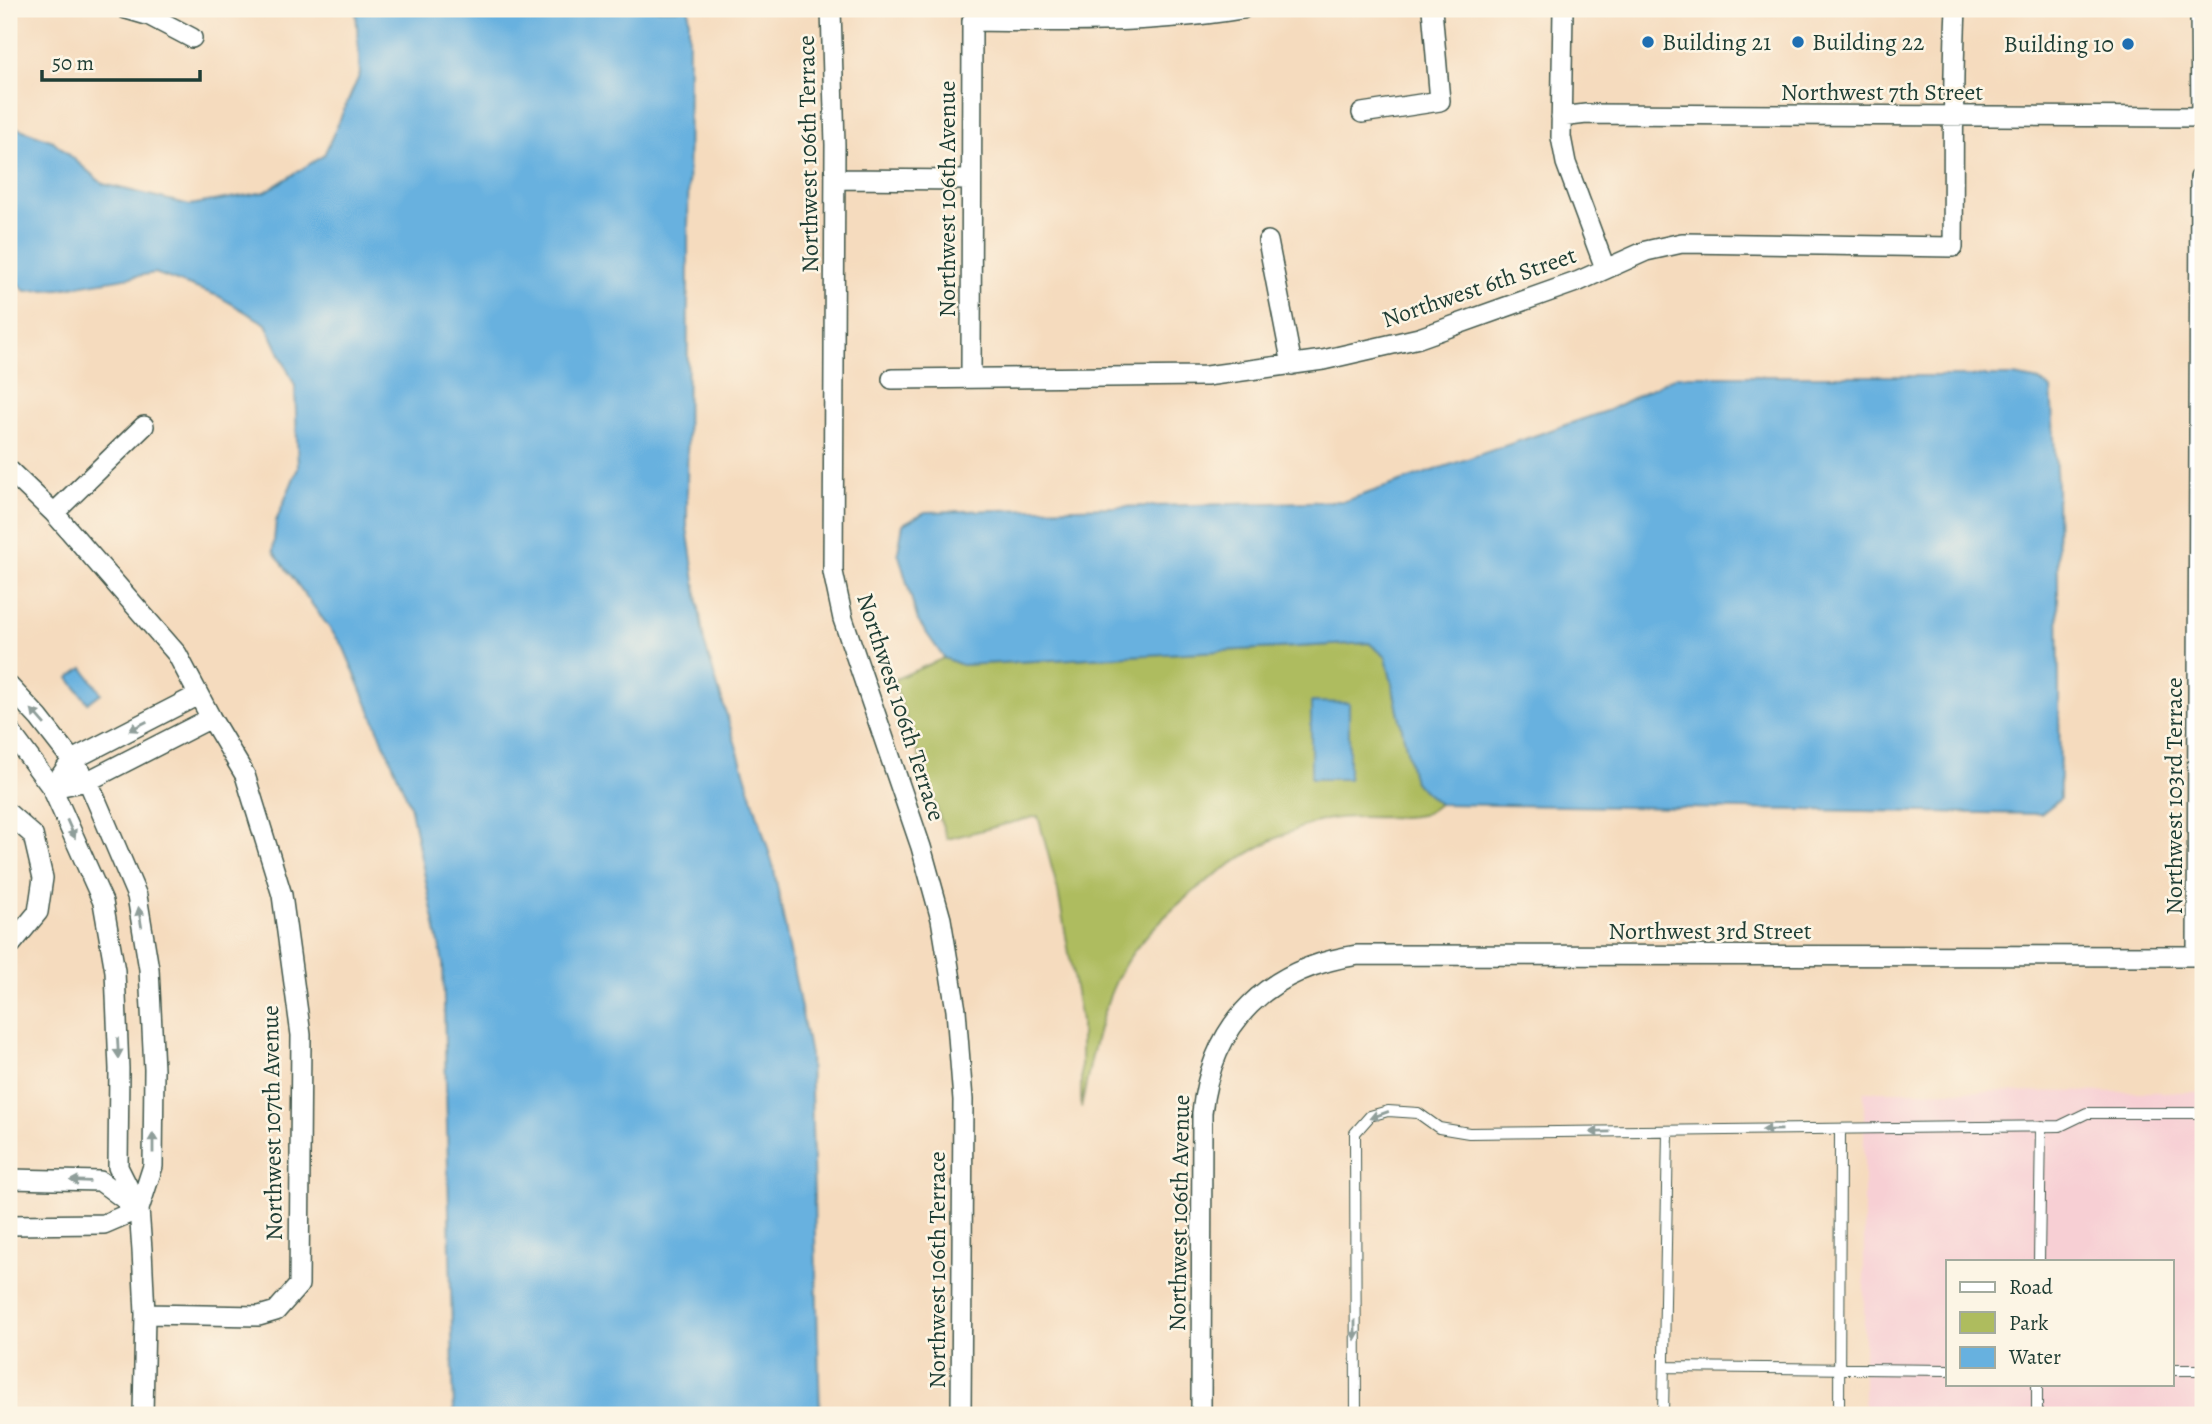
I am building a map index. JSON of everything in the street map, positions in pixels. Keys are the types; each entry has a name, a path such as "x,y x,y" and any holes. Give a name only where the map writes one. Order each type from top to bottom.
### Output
{"street":[{"path":"126,9 150,16 192,37"},
{"name":"Northwest 106th Terrace","path":"831,9 835,178 833,572 844,619 921,848 938,907 954,997 962,1100 961,1415"},
{"name":"Northwest 106th Avenue","path":"971,378 972,21 1081,23 1166,20 1242,9"},
{"path":"1362,113 1440,101 1433,9"},
{"path":"1563,9 1561,137 1566,163 1605,268"},
{"path":"1954,117 1952,95 1956,9"},
{"path":"2200,9 2202,117"},
{"name":"Northwest 7th Street","path":"1561,117 1586,114 2202,117"},
{"name":"Northwest 6th Street","path":"892,379 1206,376 1292,365 1419,338 1579,281 1646,251 1682,243 1953,247 1954,117"},
{"path":"835,178 971,180"},
{"name":"Northwest 103rd Terrace","path":"2200,956 2200,178 2203,178"},
{"path":"1268,241 1292,365"},
{"path":"54,513 144,426"},
{"name":"Northwest 107th Avenue","path":"9,470 54,513 177,654 245,775 282,895 301,1035 299,1285 276,1311 259,1316 145,1314"},
{"path":"9,686 39,718 88,781 137,896 149,970 153,1069 153,1166 139,1209 145,1314 143,1415"},
{"path":"52,788 72,760 198,695"},
{"path":"52,788 88,781 211,718"},
{"path":"9,730 52,788 103,902 115,971 119,1069 118,1167 139,1209"},
{"path":"9,814 33,835 43,877 38,912 9,947"},
{"name":"Northwest 3rd Street","path":"1236,1019 1267,989 1289,975 1323,961 1358,955 2200,956"},
{"name":"Northwest 106th Avenue","path":"1201,1415 1202,1113 1208,1076 1215,1055 1236,1019"},
{"path":"9,1179 100,1181 139,1209"},
{"path":"9,1225 104,1224 139,1209"}],"lane":[{"path":"1356,1415 1355,1133 1370,1116 1388,1111 1418,1113 1439,1128 1468,1133 2041,1126 2060,1125 2087,1113 2203,1113"},
{"path":"2039,1260 2041,1126"},
{"path":"1839,1415 1840,1129"},
{"path":"1663,1415 1668,1131"},
{"path":"1664,1367 1946,1370"},
{"path":"2174,1370 2203,1370"},
{"path":"2037,1386 2037,1415"}],"shaded area":[{"path":"1864,1091 2203,1092 2203,1415 1864,1415"}],"green space":[{"path":"1369,643 1386,657 1414,782 1439,804 1421,815 1337,818 1299,828 1243,856 1188,896 1143,939 1118,977 1098,1032 1081,1108 1081,1021 1058,891 1038,816 947,839 893,680 944,658 962,665"}],"water":[{"path":"356,9 689,9 687,527 704,642 773,865 810,1055 820,1415 454,1415 443,963 410,805 344,648 273,551 276,521 298,468 295,386 266,324 218,296 155,273 59,289 25,291 9,273 9,125 53,141 103,184 190,205 265,192 324,155 360,74"},
{"path":"1676,376 2014,376 2040,381 2051,389 2057,486 2060,799 2041,814 1439,804 1414,782 1386,657 1369,643 962,665 944,658 918,621 898,552 903,524 925,512 1345,501 1609,410"},
{"path":"83,668 101,693 88,703 69,678"},
{"path":"1311,702 1349,703 1349,779 1311,779"}],"place":[{"name":"Building 21","path":"1648,42"},
{"name":"Building 22","path":"1798,42"},
{"name":"Building 10","path":"2128,44"}]}
